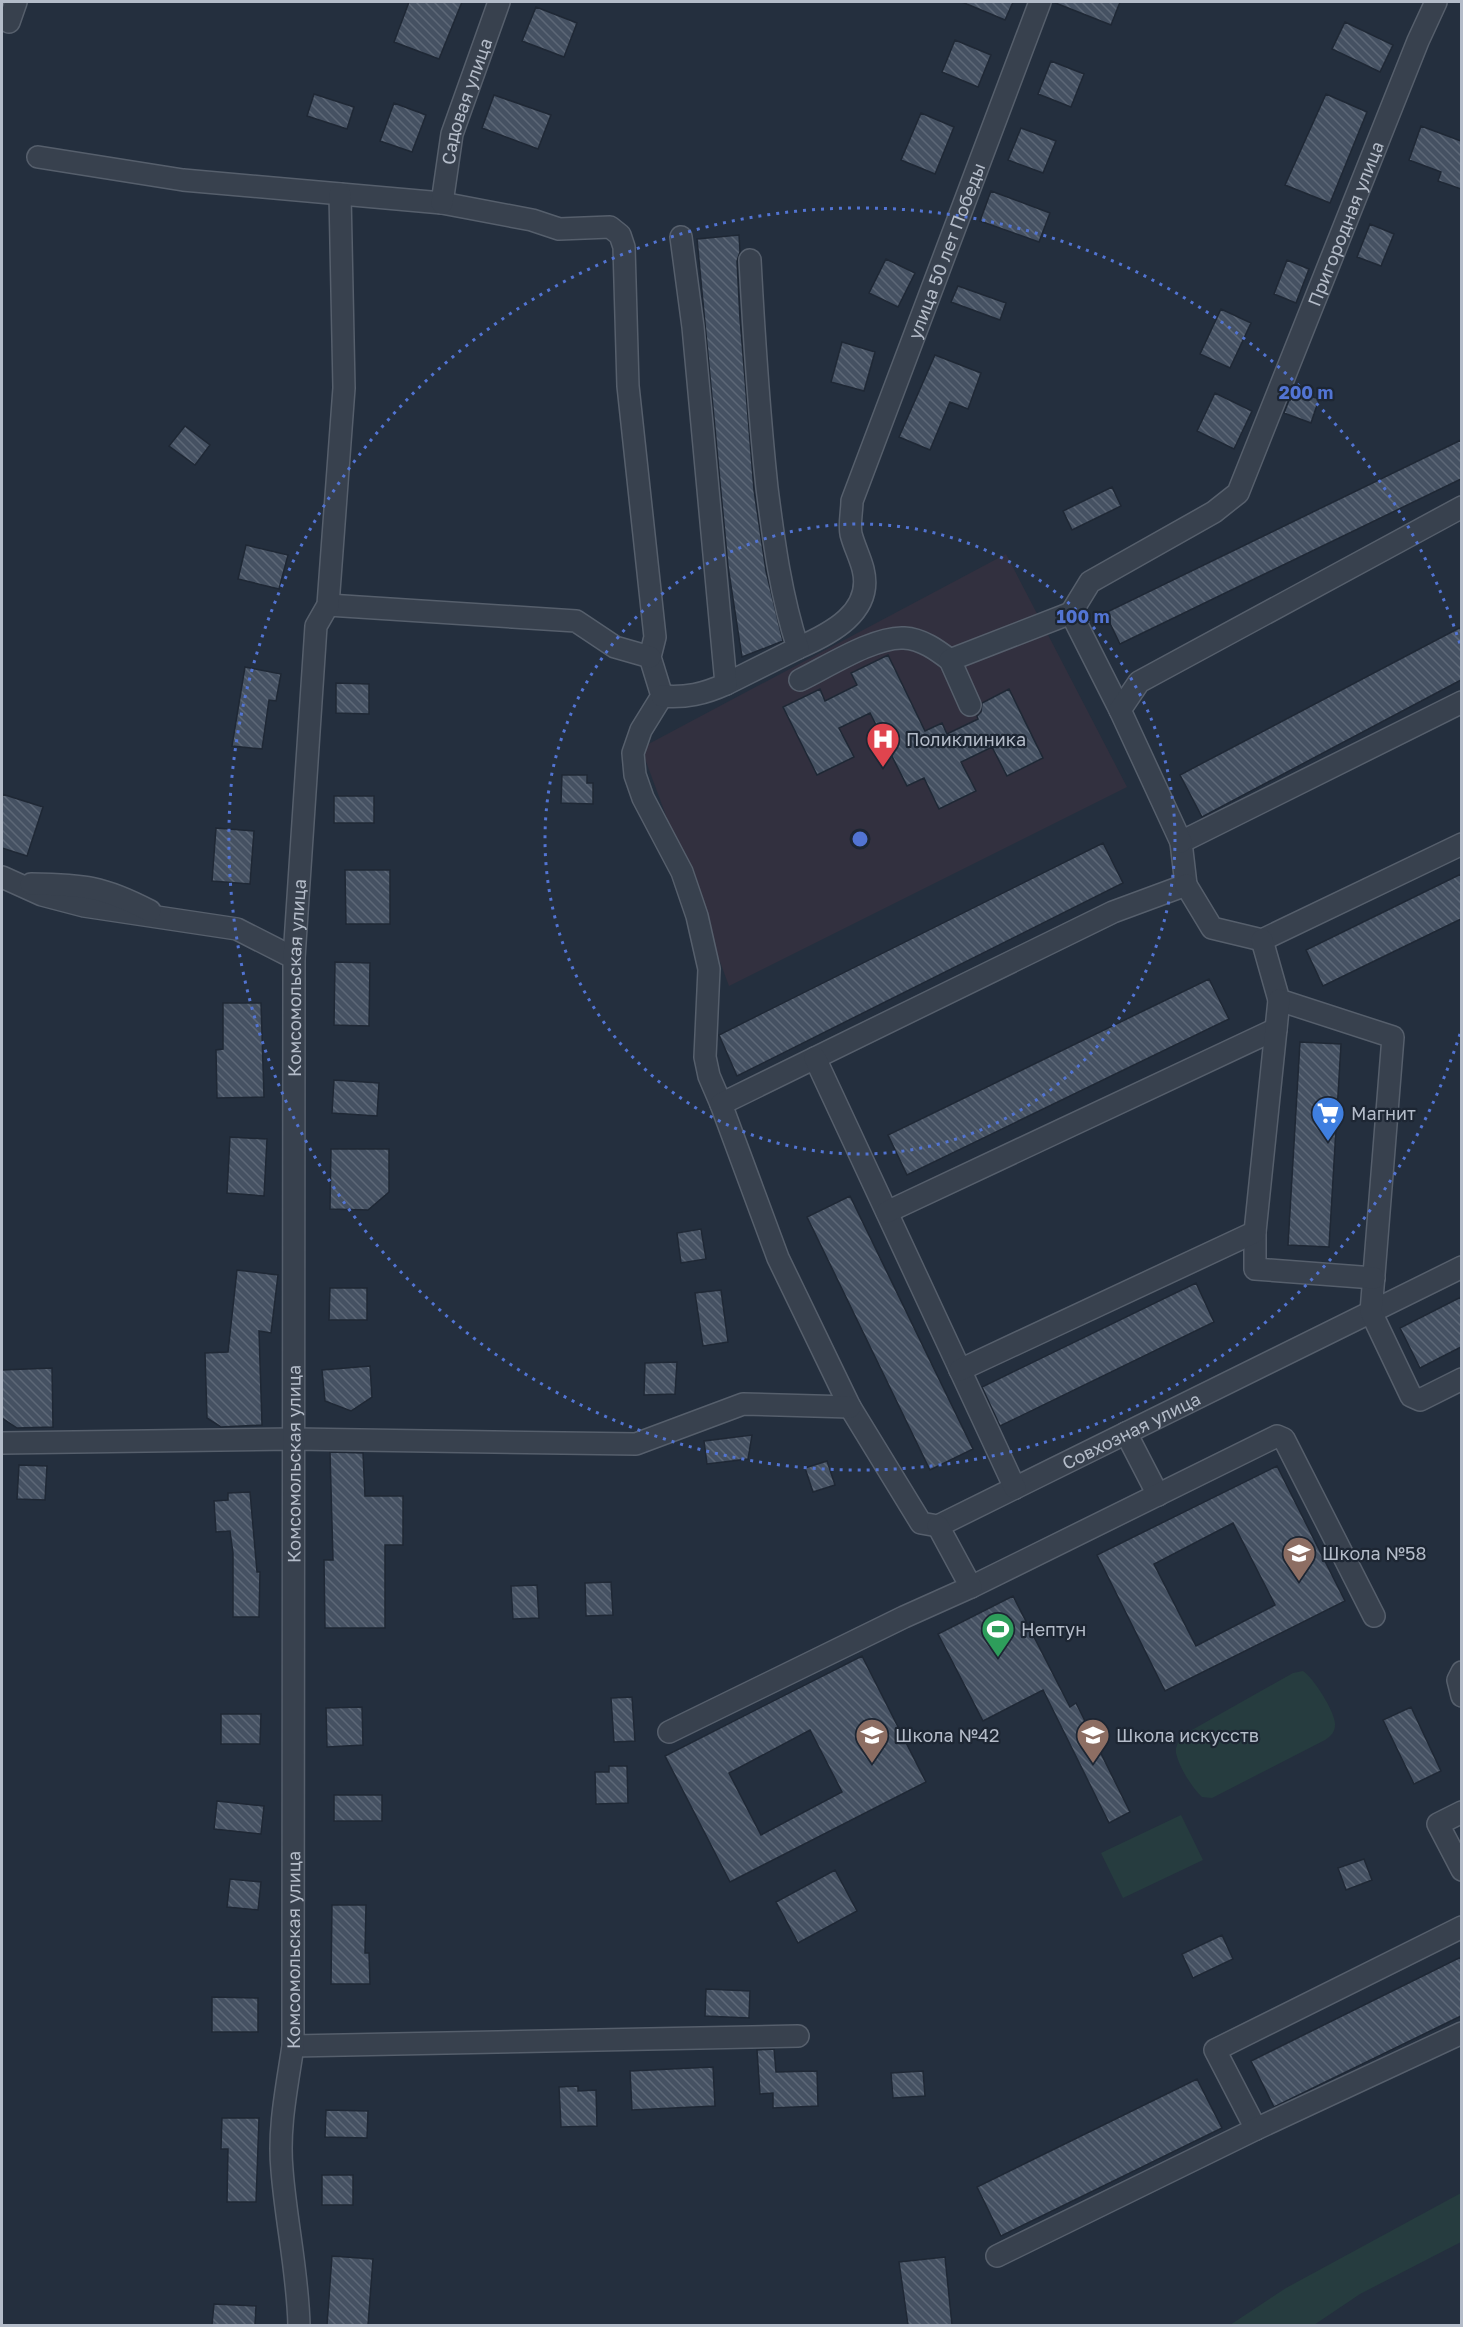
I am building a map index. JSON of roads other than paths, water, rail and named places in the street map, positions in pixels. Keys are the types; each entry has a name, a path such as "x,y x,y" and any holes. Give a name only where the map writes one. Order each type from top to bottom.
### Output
{"street":[{"path":"9,22 16,2"},
{"name":"Садовая улица","path":"442,203 452,134 500,2"},
{"name":"улица 50 лет Победы","path":"662,696 684,698 702,694 726,684 828,635 846,623 859,605 865,586 864,571 850,531 852,501 1040,2"},
{"name":"Пригородная улица","path":"1071,613 1090,582 1214,512 1238,493 1405,72 1436,2"},
{"path":"38,157 183,180 442,203 532,220 559,229 610,227 620,235 624,247 628,386 655,637 650,657 662,696 641,730 633,753 635,775 643,798 682,872 697,916 709,969 705,1057 709,1076 778,1258 850,1407 921,1523 938,1526 971,1587"},
{"path":"340,194 344,388 328,605 576,621 615,647 650,657"},
{"path":"681,237 693,327 726,684"},
{"path":"750,260 760,417 772,529 784,606 798,648"},
{"path":"1120,710 1139,682 1461,507"},
{"name":"Комсомольская улица","path":"299,2325 298,2298 282,2168 282,2111 293,2046 294,958 316,626 328,605"},
{"path":"950,660 1071,613 1120,710 1181,842 1186,885 1212,928 1262,940 1461,844"},
{"path":"800,680 883,640 905,638 932,646 950,660 970,705"},
{"path":"1181,842 1461,702"},
{"path":"8,880 42,895 84,906 237,929 294,958"},
{"path":"721,1104 1113,912 1186,885"},
{"path":"1262,940 1279,1000 1256,1232 1255,1269 1374,1278"},
{"path":"1279,1000 1393,1037 1371,1312 1411,1396 1420,1400 1461,1379"},
{"path":"887,1212 1276,1029"},
{"path":"815,1058 1015,1488"},
{"path":"960,1370 1256,1232"},
{"name":"Совхозная улица","path":"938,1526 1461,1267"},
{"path":"2,1443 294,1439 636,1444 743,1404 850,1407"},
{"path":"1126,1433 1158,1495"},
{"path":"669,1732 904,1617 971,1587 1277,1436 1284,1439 1374,1616"},
{"path":"1461,1672 1458,1680 1461,1696"},
{"path":"1461,1812 1438,1824 1461,1870"},
{"path":"1256,2129 1215,2050 1461,1927"},
{"path":"997,2256 1256,2129 1461,2033"},
{"path":"293,2046 798,2036"}],"place":[{"name":"Поликлиника","path":"883,768"},
{"name":"Магнит","path":"1328,1142"},
{"name":"Школа №58","path":"1299,1582"},
{"name":"Нептун","path":"998,1658"},
{"name":"Школа №42","path":"872,1764"},
{"name":"Школа искусств","path":"1093,1764"}]}
